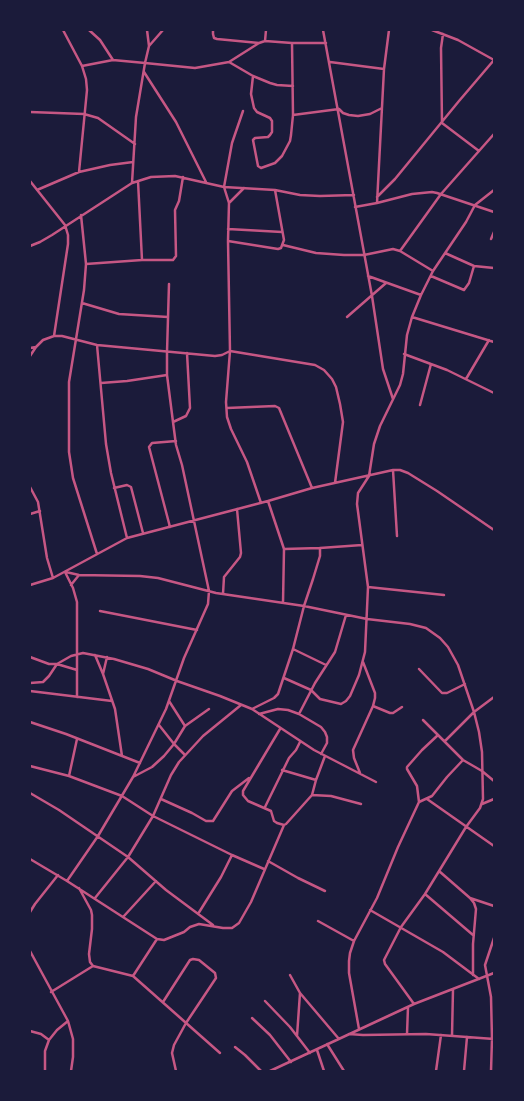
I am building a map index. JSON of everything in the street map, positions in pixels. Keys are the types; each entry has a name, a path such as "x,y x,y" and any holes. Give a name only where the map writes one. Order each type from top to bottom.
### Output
{"street":[{"path":"63,30 82,66 86,79 87,90 79,172"},
{"path":"89,30 100,40 113,60"},
{"path":"132,183 136,117 143,72 149,46 147,30"},
{"path":"149,46 163,30"},
{"path":"213,30 214,38 217,39 292,43 326,42"},
{"path":"265,41 266,30"},
{"path":"323,30 339,109 355,207 372,296 383,369 393,399"},
{"path":"377,203 384,69 389,30"},
{"path":"377,197 396,179 494,60 465,44 432,30"},
{"path":"442,122 440,54 443,34"},
{"path":"82,66 113,60 195,68 229,62 259,42"},
{"path":"253,76 251,94 254,108 257,112 270,118 272,121 272,132 270,136 254,138 253,140 258,166 260,168 275,163 282,156 290,142 293,115 292,43"},
{"path":"229,62 253,76 277,86 293,86"},
{"path":"330,62 384,69"},
{"path":"143,72 176,122 206,182"},
{"path":"339,109 343,113 358,116 370,114 382,108"},
{"path":"293,115 339,109"},
{"path":"243,111 232,143 224,187 229,203 228,241 230,351 227,416 231,429 247,462 262,503"},
{"path":"30,112 84,114 98,118 134,144"},
{"path":"442,122 479,151"},
{"path":"400,251 441,194 494,134"},
{"path":"37,190 79,172 110,165 133,162"},
{"path":"30,246 40,242 132,183 151,177 183,177 224,187 275,190 307,196 354,195"},
{"path":"86,264 142,260 171,261 174,259 176,256 175,210 179,201 183,177"},
{"path":"30,181 65,225 68,235 68,244 54,336"},
{"path":"138,182 142,260"},
{"path":"229,203 244,188"},
{"path":"228,241 278,249 283,245 284,240 275,190"},
{"path":"284,678 311,690 320,699 341,704 350,696 363,662 367,619 368,588 357,504 358,493 368,476 374,444 380,426 400,385 403,374 407,335 412,317 421,295 433,271 466,222 475,205 494,190"},
{"path":"355,207 420,192 432,192 494,212"},
{"path":"81,215 86,264 82,303 69,382 69,452 73,478 97,554"},
{"path":"228,229 282,232"},
{"path":"491,239 494,232"},
{"path":"283,245 329,254 364,255 393,249 400,251 433,271"},
{"path":"445,253 474,266 494,268"},
{"path":"430,276 464,290 474,266"},
{"path":"368,276 421,295"},
{"path":"347,317 386,283"},
{"path":"67,880 98,836 133,778 159,725 184,658 208,604 209,591 176,441 167,375 169,284"},
{"path":"82,303 119,314 168,317"},
{"path":"412,317 494,342"},
{"path":"30,356 43,340 54,336 76,339 97,345 167,352 222,356 230,351 315,365 324,370 332,379 336,387 343,422 335,482"},
{"path":"466,379 489,340"},
{"path":"97,345 106,444 114,488 127,538"},
{"path":"30,348 36,347"},
{"path":"173,422 186,416 190,408 187,353"},
{"path":"404,354 466,379 494,393"},
{"path":"420,405 431,364"},
{"path":"101,383 167,375"},
{"path":"227,408 275,406 280,408 312,488"},
{"path":"170,527 149,447 152,443 176,441"},
{"path":"393,470 397,536"},
{"path":"30,585 54,578 127,538 262,503 335,482 393,470 400,470 408,473 494,530"},
{"path":"114,488 127,485 131,487 143,533"},
{"path":"30,487 38,502 47,558 54,578"},
{"path":"268,501 284,549 283,603"},
{"path":"223,594 224,577 241,554 237,509"},
{"path":"30,514 40,511"},
{"path":"284,549 362,545"},
{"path":"252,709 274,698 278,694 293,649 304,606 320,556 320,548"},
{"path":"65,572 79,575 158,578 223,594 304,606 367,619 410,624 426,628 440,638 458,665 474,712 480,732 482,804"},
{"path":"65,572 75,595 77,610 77,697"},
{"path":"71,585 79,575"},
{"path":"368,588 444,595"},
{"path":"100,611 197,630"},
{"path":"299,714 311,690 335,652 346,615"},
{"path":"293,649 326,665"},
{"path":"30,683 43,682 57,664 76,654 83,653 107,657 148,669 252,709 300,742 376,782"},
{"path":"95,655 112,700 122,756"},
{"path":"30,657 49,664 57,664 77,670"},
{"path":"103,674 107,657"},
{"path":"360,774 352,750 373,706 375,694 363,662"},
{"path":"419,669 442,693 447,693 465,684"},
{"path":"30,691 112,700"},
{"path":"445,741 474,712 494,697"},
{"path":"169,701 185,726"},
{"path":"95,898 128,857 153,816 171,775 185,756 203,736 241,705"},
{"path":"373,706 390,713 393,713 402,707"},
{"path":"133,778 152,767 164,756 174,744 185,726 208,709"},
{"path":"259,714 283,709 299,714 321,727 327,737 327,743 321,754"},
{"path":"423,720 463,760 482,771 494,781"},
{"path":"30,722 140,763"},
{"path":"159,725 185,756"},
{"path":"280,728 243,790 243,795 248,801 265,807 271,811 274,821 284,825"},
{"path":"359,1029 349,967 350,953 354,941 377,898 398,847 419,802 417,786 407,767 438,735"},
{"path":"70,776 77,739"},
{"path":"265,807 282,770 300,742"},
{"path":"30,859 67,880 157,939 168,939 184,932 190,927 199,924 232,928 239,923 251,902 284,825 312,794 325,756"},
{"path":"419,802 432,796 463,760"},
{"path":"30,766 70,776 122,796 153,816 232,856 264,869"},
{"path":"282,770 316,780"},
{"path":"161,799 206,821 210,821 213,820 232,791 250,778"},
{"path":"30,793 128,857 215,927"},
{"path":"312,794 331,796 361,804"},
{"path":"427,799 466,828 494,846"},
{"path":"414,1004 385,964 384,960 401,927 425,894 482,804 494,799"},
{"path":"198,914 232,856"},
{"path":"268,861 325,891"},
{"path":"439,871 470,898 476,910 473,975"},
{"path":"30,912 58,875"},
{"path":"124,916 156,881"},
{"path":"79,888 91,910 92,915 89,954 90,962 93,966 133,976 220,1053"},
{"path":"425,894 474,935"},
{"path":"470,898 494,906"},
{"path":"370,910 444,952 480,979"},
{"path":"318,921 354,941"},
{"path":"491,1071 493,1007 487,976 486,960 494,938"},
{"path":"133,976 157,939"},
{"path":"30,951 68,1021 72,1039 73,1057 71,1071"},
{"path":"163,1002 190,960 200,960 215,974 216,978 186,1023 174,1045 172,1053 176,1071"},
{"path":"30,962 36,962"},
{"path":"51,992 93,966"},
{"path":"270,1071 414,1004 494,973"},
{"path":"290,975 300,993 339,1039"},
{"path":"452,1036 453,990"},
{"path":"297,1036 300,993"},
{"path":"265,1001 297,1036 310,1053"},
{"path":"407,1034 408,1007"},
{"path":"252,1018 270,1036 291,1062"},
{"path":"45,1071 45,1051 49,1040 57,1030 68,1021"},
{"path":"30,1031 41,1034 49,1040"},
{"path":"348,1034 441,1035 493,1039"},
{"path":"436,1071 441,1035"},
{"path":"464,1071 467,1037"},
{"path":"327,1044 344,1071"},
{"path":"235,1047 261,1071"},
{"path":"317,1050 324,1071"}]}
